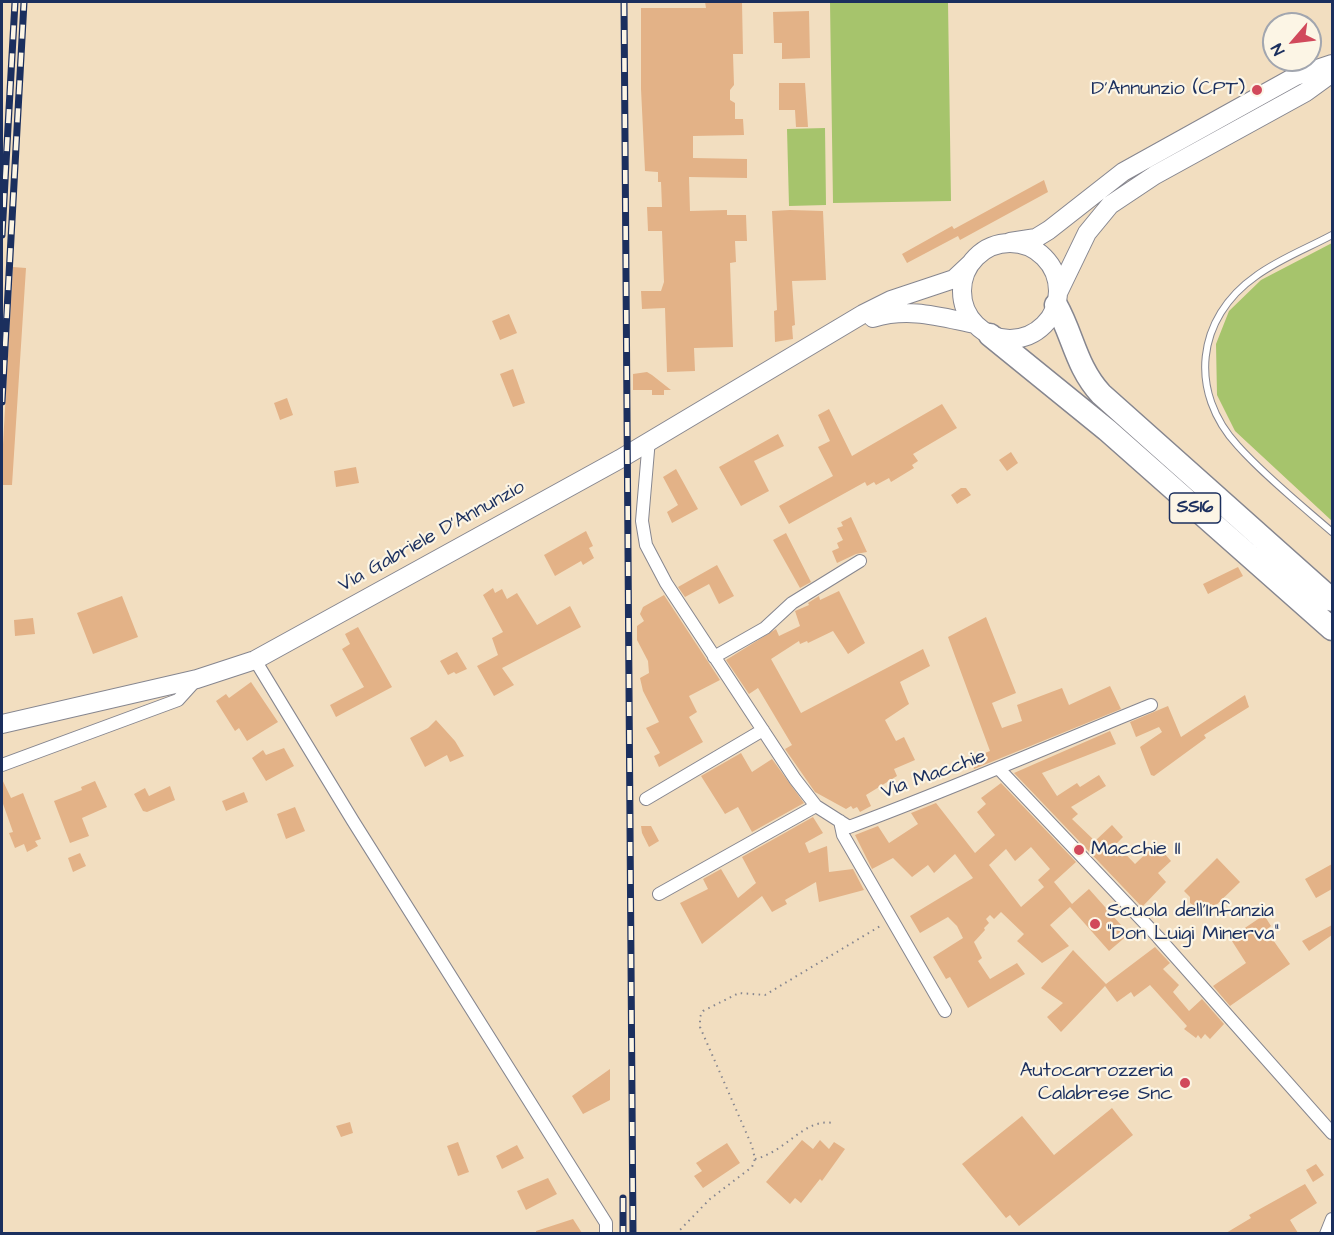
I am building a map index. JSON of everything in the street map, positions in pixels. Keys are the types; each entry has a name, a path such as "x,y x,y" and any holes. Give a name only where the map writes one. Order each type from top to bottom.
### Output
{"highway":[{"name":"SS16","path":"1057,299 1089,381 1123,415 1332,600"},
{"name":"SS16","path":"983,329 1107,430 1332,629"}],"street":[{"path":"846,327 891,300 954,279 981,252 994,245 1036,238 1049,231 1122,171 1296,76 1332,64"},
{"path":"846,327 893,312 924,313 1014,339 1032,334 1047,322 1087,233 1110,205 1155,175 1306,92 1332,73"},
{"path":"1010,242 1026,245 1045,258 1056,278 1057,299"},
{"path":"970,264 963,279 962,295 966,311 983,329"},
{"name":"Via Gabriele D'Annunzio","path":"7,723 197,679 255,660 620,459 649,439 846,327"},
{"path":"649,439 642,521 646,545 666,583 714,657 816,806 840,821 843,835 945,1011"},
{"path":"714,657 765,628 792,603 860,561"},
{"path":"255,660 606,1228"},
{"path":"2,765 178,700 197,679"},
{"path":"1000,770 1025,756 1151,705"},
{"path":"646,799 763,730"},
{"name":"Via Macchie","path":"840,821 849,826 1000,770 1158,937 1309,1104 1332,1133"},
{"path":"658,894 816,806"},
{"path":"1326,1233 1332,1219"}],"lane":[{"path":"1332,235 1256,276 1223,307 1206,345 1205,366 1209,394 1219,420 1237,446 1332,532"}],"path":[{"path":"676,1233 715,1195 752,1167 755,1159 752,1146 700,1028 700,1017 703,1011 739,993 765,995 892,919"},
{"path":"755,1159 781,1149 808,1127 824,1121 833,1123"}],"green space":[{"path":"830,2 948,2 951,201 833,203"},
{"path":"825,128 826,205 789,206 787,129"},
{"path":"1332,243 1332,521 1235,431 1217,395 1216,344 1229,311 1261,280"}],"building":[{"path":"705,2 742,2 743,54 733,54 734,85 730,90 730,100 735,103 735,119 743,119 744,135 693,136 693,158 747,159 747,178 689,177 690,211 727,210 727,215 746,215 747,241 735,241 736,262 730,263 733,347 694,348 695,371 667,372 665,308 642,309 641,291 661,291 664,282 662,231 648,231 647,207 662,207 661,182 658,182 658,172 645,171 641,89 641,8 706,8"},
{"path":"809,11 810,58 782,59 782,43 774,43 773,12"},
{"path":"779,83 805,83 808,127 796,127 795,110 779,110"},
{"path":"1044,180 1048,192 960,240 958,236 907,263 902,254 952,226 954,229"},
{"path":"772,211 823,211 826,280 792,281 795,325 792,326 793,339 775,342 774,311 777,310"},
{"path":"13,267 26,268 12,485 2,485 2,462"},
{"path":"509,314 517,333 500,340 492,321"},
{"path":"513,369 525,403 513,407 500,374"},
{"path":"647,372 671,390 664,390 664,395 652,395 652,390 633,390 633,374"},
{"path":"287,398 293,415 280,420 274,403"},
{"path":"942,404 957,428 913,454 918,461 912,465 914,468 891,482 889,478 876,485 874,482 867,486 865,482 789,524 779,506 833,476 818,447 830,441 818,415 829,409 852,456"},
{"path":"778,434 784,446 754,461 769,491 741,506 719,467"},
{"path":"1011,452 1018,463 1007,471 999,460"},
{"path":"356,467 359,483 336,487 334,471"},
{"path":"676,469 698,509 672,523 667,512 678,505 663,477"},
{"path":"961,488 966,488 971,495 957,504 951,495"},
{"path":"851,517 867,552 856,554 837,563 832,551 839,548 837,543 843,540 837,528 843,526 841,522"},
{"path":"586,531 593,546 589,548 594,558 583,565 581,561 555,576 544,555"},
{"path":"786,533 811,582 800,588 773,540"},
{"path":"717,565 734,596 719,604 709,584 685,597 678,587"},
{"path":"1238,567 1243,576 1208,594 1203,584"},
{"path":"493,588 495,593 502,589 507,599 517,593 537,625 570,606 581,627 502,668 514,685 494,696 477,666 498,655 492,638 503,632 483,595"},
{"path":"839,591 865,643 848,654 833,631 808,643 807,641 800,644 799,641 771,659 801,713 923,649 930,666 900,682 909,704 885,720 896,741 904,737 915,760 894,769 897,776 866,795 871,806 860,812 857,807 853,809 851,806 846,809 815,792 785,749 792,745 758,688 749,694 726,660 776,629 779,636 800,626 795,611 809,605 808,603 819,596 820,600"},
{"path":"664,595 720,680 689,696 697,712 689,717 703,742 659,767 654,756 660,753 646,728 659,722 643,691 640,678 649,673 648,661 637,640 637,626 644,621 640,614 643,607"},
{"path":"122,596 138,637 93,654 77,613"},
{"path":"986,617 1016,693 992,703 1002,728 1022,721 1017,705 1062,688 1069,705 1110,686 1121,709 974,769 970,759 990,751 948,637"},
{"path":"33,618 35,634 15,636 14,620"},
{"path":"358,627 392,687 336,717 330,705 364,687 342,649 350,644 345,634"},
{"path":"457,652 467,669 448,675 440,661"},
{"path":"251,682 278,722 247,741 239,728 235,731 216,701 226,694 229,698"},
{"path":"1245,695 1249,707 1204,735 1206,738 1154,776 1151,775 1140,747 1162,732 1159,727 1136,737 1130,722 1168,706 1181,737"},
{"path":"436,720 455,741 464,756 450,762 447,755 425,767 410,738 428,728"},
{"path":"1110,731 1116,744 1042,773 1057,796 1077,783 1080,787 1099,775 1106,786 1071,807 1078,814 1072,819 1095,841 1112,825 1123,837 1116,844 1135,864 1156,844 1171,861 1158,873 1166,882 1142,907 1014,773"},
{"path":"284,748 294,766 266,781 252,758 263,750 266,755"},
{"path":"741,753 752,772 772,759 804,803 752,832 738,807 725,814 701,776"},
{"path":"2,779 11,798 23,793 41,839 35,841 38,846 27,852 24,844 15,848 9,833 13,832 2,801"},
{"path":"95,781 107,807 82,818 89,836 70,843 54,801 82,790 81,787"},
{"path":"1001,783 1076,862 1054,882 1072,904 1089,889 1129,934 1109,951 1070,907 1050,925 1069,946 1042,963 1017,941 1024,934 1001,912 994,919 990,915 986,919 989,923 984,928 985,930 974,942 982,958 978,961 990,979 1017,963 1025,974 968,1008 950,977 946,979 933,957 963,938 957,926 948,917 920,933 910,916 973,878 955,854 934,873 928,865 912,877 893,858 872,869 855,835 878,826 889,843 918,824 911,813 936,803 975,853 995,835 977,812 986,804 981,798","holes":["1031,847 1050,869 1038,880 1044,887 1021,907 989,865 1006,849 1015,861"]},
{"path":"170,786 175,800 147,812 143,811 134,794 145,788 149,796"},
{"path":"244,792 248,802 226,811 222,801"},
{"path":"295,807 305,831 286,839 277,814"},
{"path":"813,817 823,833 805,843 809,853 827,846 829,872 853,869 864,890 819,902 816,882 785,900 787,904 772,912 762,896 702,944 680,903 708,889 703,879 721,869 738,898 756,883 742,857"},
{"path":"641,826 651,826 659,841 649,847"},
{"path":"80,853 86,866 73,872 68,858"},
{"path":"1217,858 1240,882 1207,914 1190,903 1190,897 1184,891"},
{"path":"1332,864 1332,889 1316,898 1305,879"},
{"path":"1264,915 1271,926 1266,930 1290,964 1230,1006 1213,986 1246,963 1230,938"},
{"path":"1332,925 1332,935 1309,951 1302,941"},
{"path":"1155,947 1170,963 1163,969 1179,985 1173,992 1189,1011 1202,999 1224,1024 1210,1039 1205,1034 1201,1039 1198,1035 1196,1038 1184,1029 1187,1026 1150,985 1134,997 1131,992 1117,1002 1105,986 1061,1032 1047,1017 1063,1003 1041,988 1073,950 1106,984"},
{"path":"610,1069 610,1100 583,1114 572,1096"},
{"path":"1112,1108 1133,1135 1019,1226 1010,1215 1006,1218 962,1164 1022,1116 1054,1155"},
{"path":"350,1122 353,1133 341,1137 336,1126"},
{"path":"802,1140 813,1149 820,1140 829,1149 834,1142 845,1149 822,1181 820,1179 801,1203 795,1198 790,1204 766,1182"},
{"path":"458,1142 469,1172 458,1176 447,1146"},
{"path":"727,1143 740,1163 703,1188 694,1176 702,1171 696,1163"},
{"path":"517,1145 524,1158 502,1169 496,1156"},
{"path":"1316,1164 1324,1175 1313,1182 1306,1170"},
{"path":"548,1178 557,1194 526,1210 517,1191"},
{"path":"1305,1184 1317,1203 1290,1220 1298,1233 1226,1233 1251,1218 1249,1215"},
{"path":"573,1219 582,1233 536,1233 536,1231"}],"railway":[{"path":"2,235 15,2"},
{"path":"2,402 24,2"},
{"path":"624,2 633,1234"},
{"path":"623,1198 623,1234"}],"place":[{"name":"D'Annunzio (CPT)","path":"1257,90"},
{"name":"Macchie II","path":"1079,850"},
{"name":"Scuola dell'Infanzia \"Don Luigi Minerva\"","path":"1095,924"},
{"name":"Autocarrozzeria Calabrese Snc","path":"1185,1083"}]}
